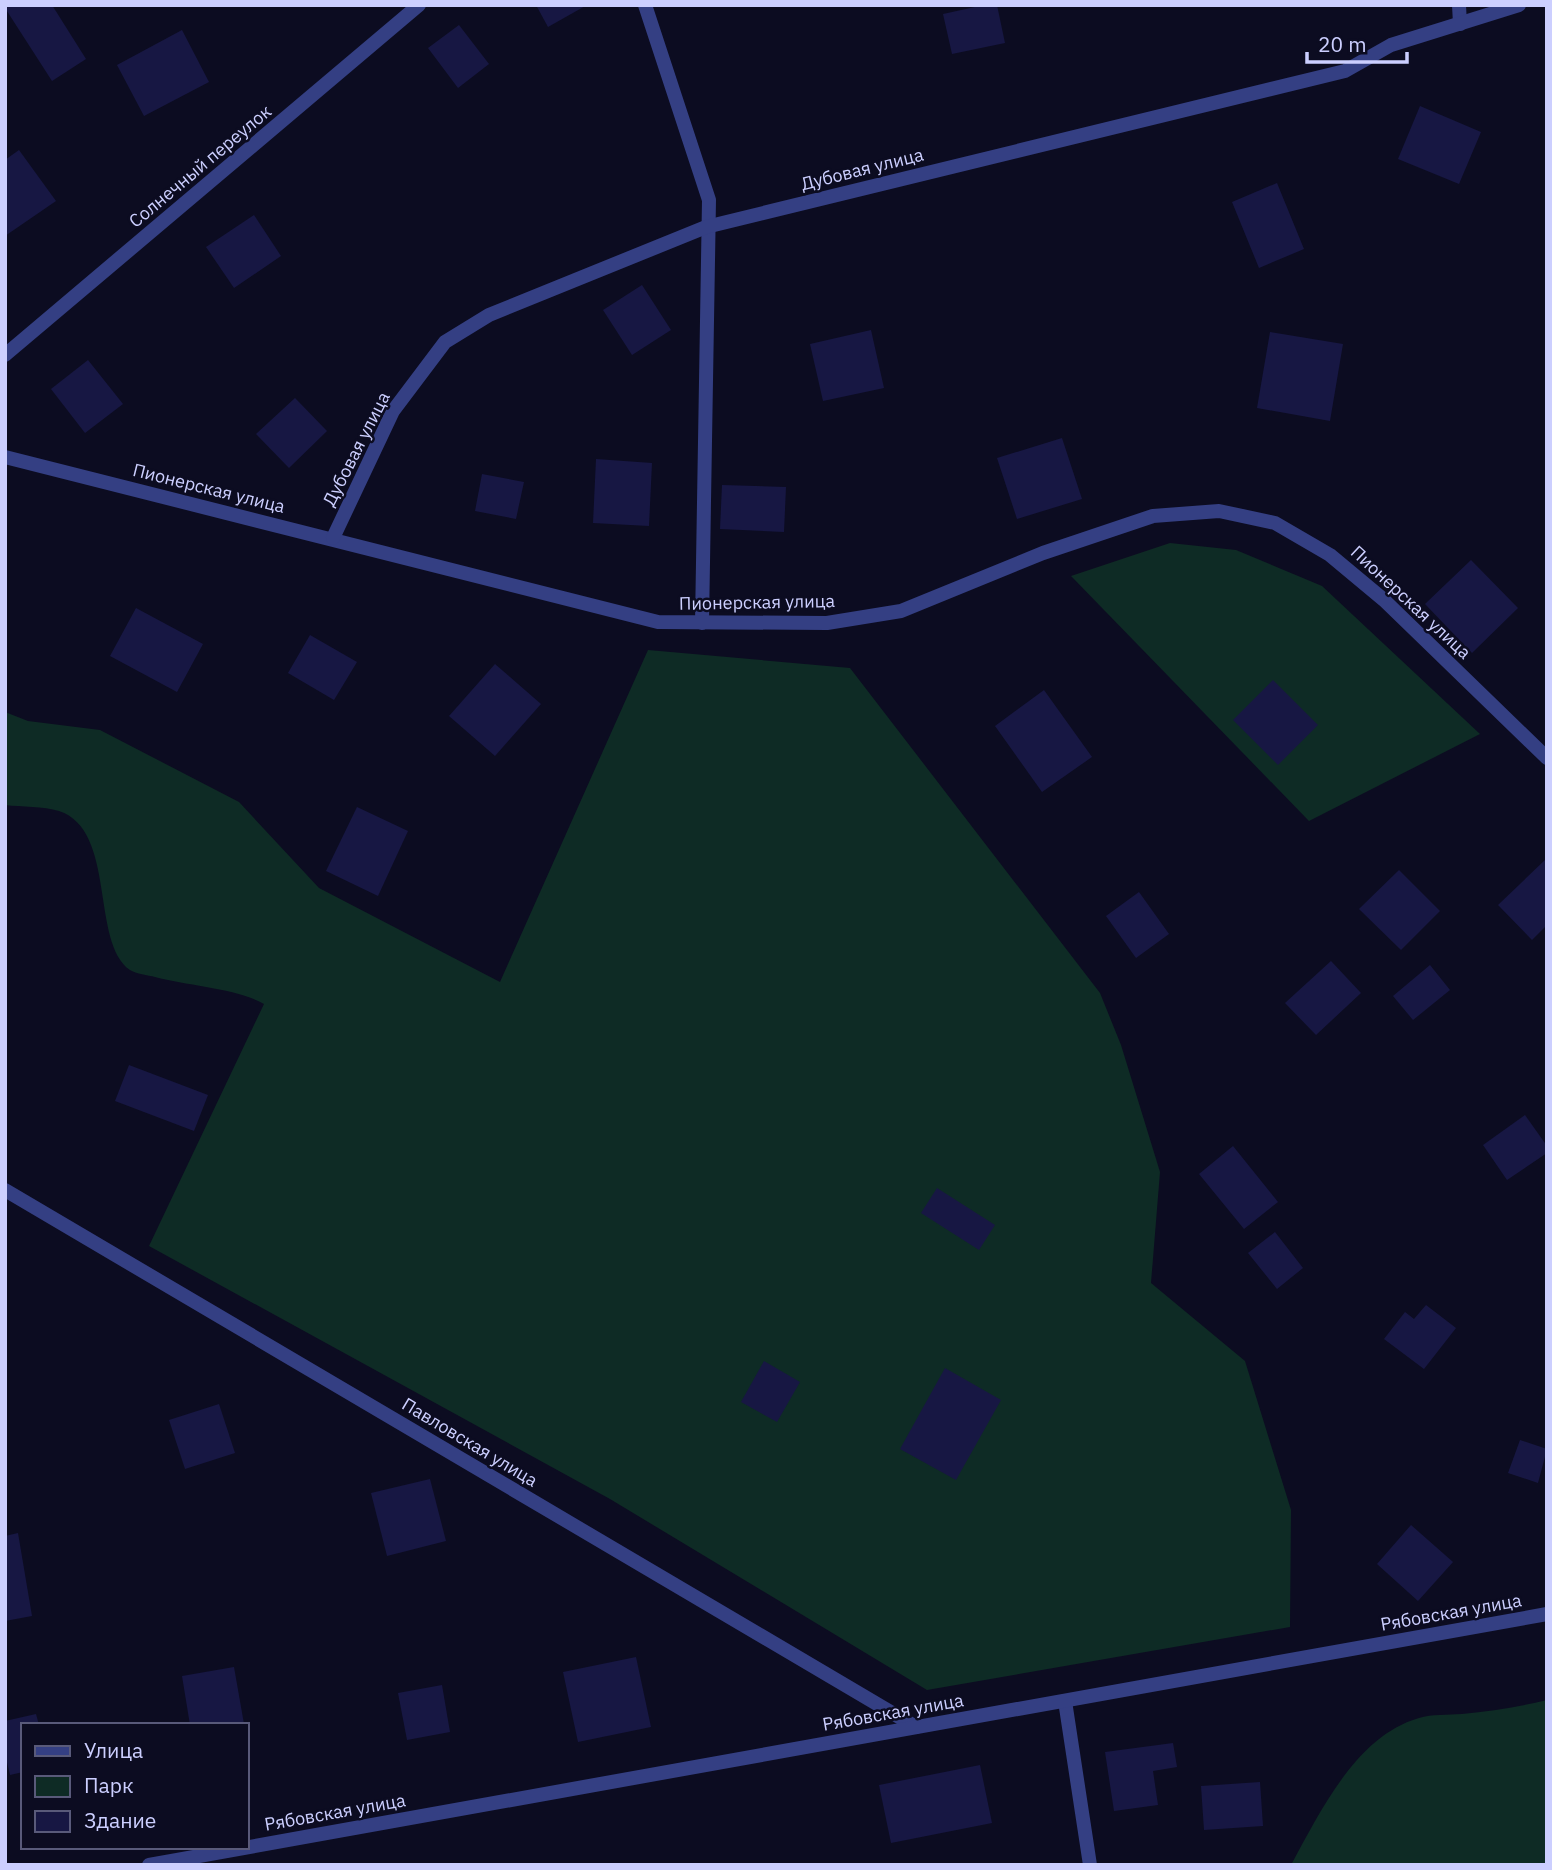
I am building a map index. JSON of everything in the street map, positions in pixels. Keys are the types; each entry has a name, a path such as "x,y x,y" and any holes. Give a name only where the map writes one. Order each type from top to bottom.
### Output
{"street":[{"name":"Солнечный переулок","path":"5,355 419,5"},
{"path":"645,5 709,200 706,227 702,623"},
{"path":"1459,5 1460,24"},
{"name":"Дубовая улица","path":"333,538 393,411 445,342 489,315 706,227 1345,71 1391,45 1519,5"},
{"name":"Пионерская улица","path":"5,457 658,622 827,623 901,611 1043,553 1153,516 1219,511 1275,523 1330,555 1384,600 1547,758"},
{"name":"Павловская улица","path":"5,1190 916,1727"},
{"name":"Рябовская улица","path":"248,1847 1547,1614"},
{"path":"1065,1701 1090,1865"},
{"name":"Рябовская улица","path":"149,1865 238,1849"}],"green space":[{"path":"1170,543 1236,550 1322,586 1480,734 1309,821 1071,576"},
{"path":"648,650 850,668 1100,993 1121,1045 1160,1172 1151,1283 1245,1361 1291,1510 1290,1627 927,1690 610,1499 149,1246 264,1004 240,994 130,970 118,956 110,936 96,862 89,840 77,822 53,809 5,805 5,712 28,721 100,730 239,802 319,888 500,982"},
{"path":"1547,1700 1547,1865 1291,1865 1342,1778 1358,1758 1397,1727 1435,1715 1494,1710"}],"building":[{"path":"7,5 52,5 86,59 52,81 5,8"},
{"path":"536,5 587,5 548,27"},
{"path":"984,5 997,5 1005,43 952,54 943,14"},
{"path":"459,25 489,64 458,88 428,48"},
{"path":"182,30 209,82 144,116 117,65"},
{"path":"1420,106 1481,132 1459,184 1398,159"},
{"path":"19,150 56,201 5,236 5,160"},
{"path":"1277,183 1304,249 1259,268 1232,202"},
{"path":"254,215 281,256 234,288 206,247"},
{"path":"642,285 671,330 632,355 603,310"},
{"path":"871,330 884,388 823,401 810,344"},
{"path":"1270,332 1343,344 1330,421 1257,408"},
{"path":"88,360 123,404 85,433 51,389"},
{"path":"295,398 327,431 289,468 256,434"},
{"path":"1062,438 1082,499 1017,519 997,458"},
{"path":"596,459 652,463 649,526 593,523"},
{"path":"482,474 524,482 516,519 475,511"},
{"path":"722,485 786,487 784,532 720,529"},
{"path":"1471,560 1518,608 1472,653 1425,604"},
{"path":"136,608 203,644 177,692 110,656"},
{"path":"310,635 357,662 334,700 288,673"},
{"path":"495,664 541,704 495,756 449,716"},
{"path":"1273,680 1318,725 1278,765 1233,720"},
{"path":"1044,690 1092,757 1042,792 995,726"},
{"path":"357,807 408,831 378,896 326,871"},
{"path":"1547,858 1547,925 1532,940 1498,905"},
{"path":"1399,870 1440,911 1401,950 1359,909"},
{"path":"1139,892 1169,934 1136,958 1106,916"},
{"path":"1331,961 1361,993 1316,1035 1285,1003"},
{"path":"1430,965 1450,990 1413,1020 1393,996"},
{"path":"129,1065 208,1095 194,1131 115,1101"},
{"path":"1525,1115 1547,1146 1547,1153 1507,1180 1483,1145"},
{"path":"1233,1146 1278,1202 1244,1229 1199,1174"},
{"path":"937,1188 995,1225 979,1250 921,1213"},
{"path":"1275,1232 1303,1268 1277,1289 1248,1253"},
{"path":"1426,1305 1456,1328 1424,1369 1384,1339 1405,1312 1414,1319"},
{"path":"764,1361 800,1382 777,1422 741,1402"},
{"path":"945,1368 1001,1400 956,1480 900,1449"},
{"path":"219,1404 235,1453 185,1469 169,1420"},
{"path":"1520,1440 1547,1449 1538,1483 1508,1473"},
{"path":"430,1479 446,1541 387,1556 371,1493"},
{"path":"1411,1525 1453,1562 1418,1601 1377,1564"},
{"path":"18,1533 32,1616 5,1621 5,1536"},
{"path":"636,1657 651,1727 578,1742 563,1672"},
{"path":"234,1667 244,1723 190,1723 182,1676"},
{"path":"442,1685 450,1732 407,1740 398,1693"},
{"path":"36,1714 38,1723 21,1723 21,1772 10,1775 5,1754 5,1721"},
{"path":"1173,1743 1177,1767 1153,1771 1158,1805 1114,1811 1105,1752"},
{"path":"980,1765 992,1823 891,1843 879,1785"},
{"path":"1260,1782 1263,1826 1204,1830 1201,1786"}]}
